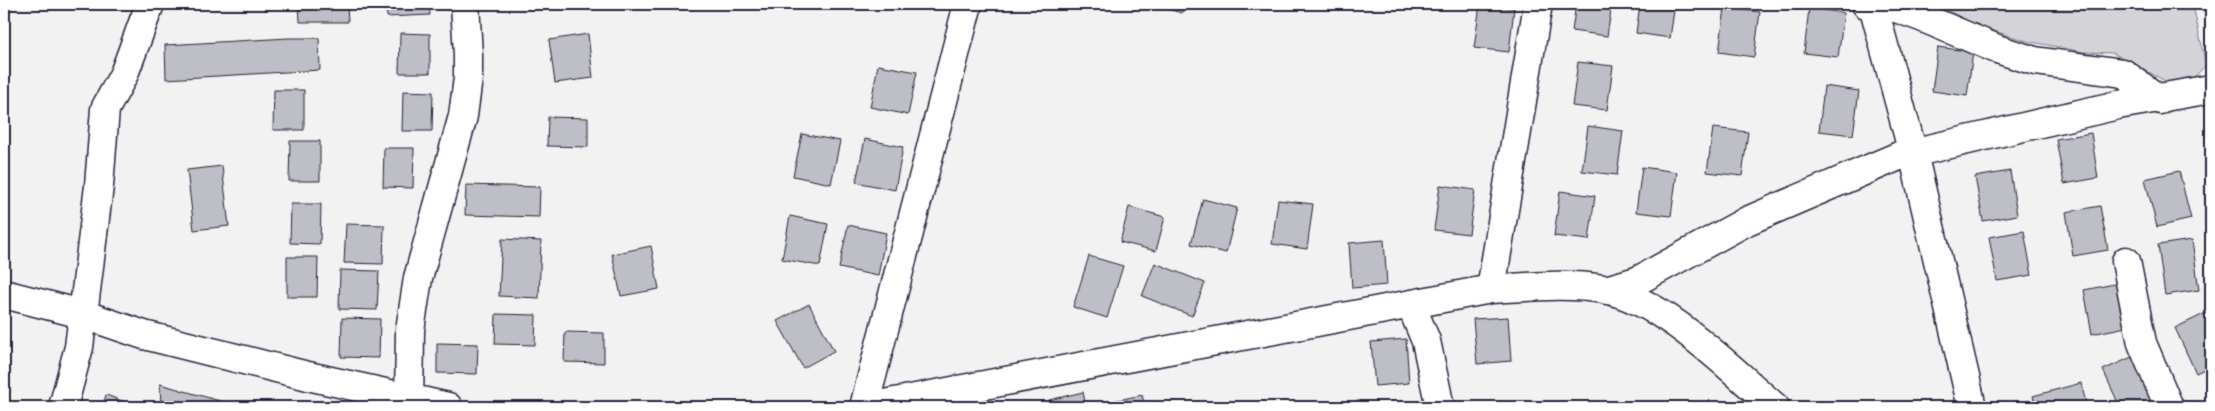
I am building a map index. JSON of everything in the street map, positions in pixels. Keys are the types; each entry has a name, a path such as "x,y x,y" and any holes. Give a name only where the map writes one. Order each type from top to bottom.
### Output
{"street":[{"path":"63,407 79,347 99,186 105,109 124,74 150,4"},
{"path":"409,403 410,330 418,278 463,116 468,70 465,4"},
{"path":"864,407 968,4"},
{"path":"1491,289 1538,4"},
{"path":"1972,407 1913,153 1869,4 1893,7 1996,49 2035,61 2123,73 2160,100"},
{"path":"1606,290 1637,281 1747,220 1899,156 2118,105 2160,100 2211,89"},
{"path":"2126,261 2142,343 2169,407"},
{"path":"868,407 1491,289 1568,285 1606,290 1648,305 1677,324 1775,407"},
{"path":"4,294 82,314 144,334 409,403 448,407"},
{"path":"1411,305 1426,341 1440,407"}],"shaded area":[{"path":"1929,4 2184,4 2194,10 2206,65 2190,81 2171,84 2113,53 2083,52 2027,41 1978,26 1939,6"}],"building":[{"path":"299,4 347,4 348,22 300,22"},
{"path":"386,4 429,4 430,15 387,17"},
{"path":"1149,4 1185,4 1182,13"},
{"path":"1480,4 1514,8 1509,52 1474,48"},
{"path":"1576,4 1612,4 1607,36 1572,31"},
{"path":"1640,4 1675,4 1670,38 1636,33"},
{"path":"1725,8 1760,12 1754,57 1719,52"},
{"path":"1809,8 1844,13 1838,57 1804,53"},
{"path":"400,33 430,34 430,73 399,73"},
{"path":"588,34 593,78 555,83 549,40"},
{"path":"319,38 320,70 166,79 165,45"},
{"path":"1938,47 1973,52 1967,96 1932,91"},
{"path":"1578,62 1613,66 1607,110 1572,106"},
{"path":"878,65 917,72 908,115 870,107"},
{"path":"1824,86 1859,91 1853,135 1819,131"},
{"path":"274,90 304,90 304,130 273,130"},
{"path":"403,91 433,92 432,131 402,131"},
{"path":"548,117 588,118 588,147 547,146"},
{"path":"1588,126 1623,131 1617,175 1582,171"},
{"path":"1713,128 1748,132 1742,176 1707,172"},
{"path":"2091,133 2098,178 2064,184 2056,139"},
{"path":"802,134 840,141 831,184 793,176"},
{"path":"865,139 903,147 895,190 856,182"},
{"path":"290,141 320,141 320,181 289,181"},
{"path":"384,148 414,148 413,188 383,187"},
{"path":"222,166 229,226 194,230 187,170"},
{"path":"1642,167 1677,172 1671,216 1636,212"},
{"path":"2010,171 2017,215 1983,221 1975,177"},
{"path":"2179,171 2191,219 2157,227 2145,179"},
{"path":"466,185 540,187 539,217 465,215"},
{"path":"1440,185 1475,190 1469,234 1434,230"},
{"path":"1560,191 1595,196 1589,240 1554,236"},
{"path":"1203,199 1237,208 1226,253 1191,244"},
{"path":"1278,200 1313,204 1307,249 1272,244"},
{"path":"291,204 321,204 320,244 290,243"},
{"path":"2100,206 2108,250 2073,256 2066,212"},
{"path":"1129,207 1165,217 1156,251 1120,242"},
{"path":"790,216 828,224 820,266 782,259"},
{"path":"346,224 384,225 383,264 344,263"},
{"path":"848,225 886,233 878,276 839,268"},
{"path":"2024,231 2032,275 1997,281 1989,237"},
{"path":"502,239 541,241 539,298 499,296"},
{"path":"1384,240 1387,285 1352,288 1349,243"},
{"path":"2192,240 2199,290 2165,295 2158,245"},
{"path":"651,246 659,289 621,296 612,254"},
{"path":"1089,256 1123,266 1107,318 1073,307"},
{"path":"287,257 318,257 317,297 287,297"},
{"path":"1155,263 1205,283 1192,316 1142,296"},
{"path":"340,270 379,271 377,310 339,309"},
{"path":"2119,283 2126,327 2092,334 2084,290"},
{"path":"809,304 834,351 803,368 777,321"},
{"path":"2206,313 2211,324 2211,366 2196,373 2175,328"},
{"path":"496,314 536,315 535,345 495,344"},
{"path":"1508,317 1511,361 1477,364 1473,319"},
{"path":"342,318 380,319 379,358 341,357"},
{"path":"565,332 604,333 604,363 564,362"},
{"path":"1406,339 1409,383 1375,386 1371,342"},
{"path":"437,343 478,344 477,374 437,373"},
{"path":"2134,356 2155,401 2142,407 2120,407 2103,370"},
{"path":"2081,383 2087,407 2036,407 2033,396"},
{"path":"160,384 241,407 161,407"},
{"path":"1083,392 1086,407 1050,407 1049,400"},
{"path":"106,395 139,407 102,407"},
{"path":"1142,395 1145,407 1109,407 1108,402"},
{"path":"986,397 989,407 952,407 952,404"}]}
